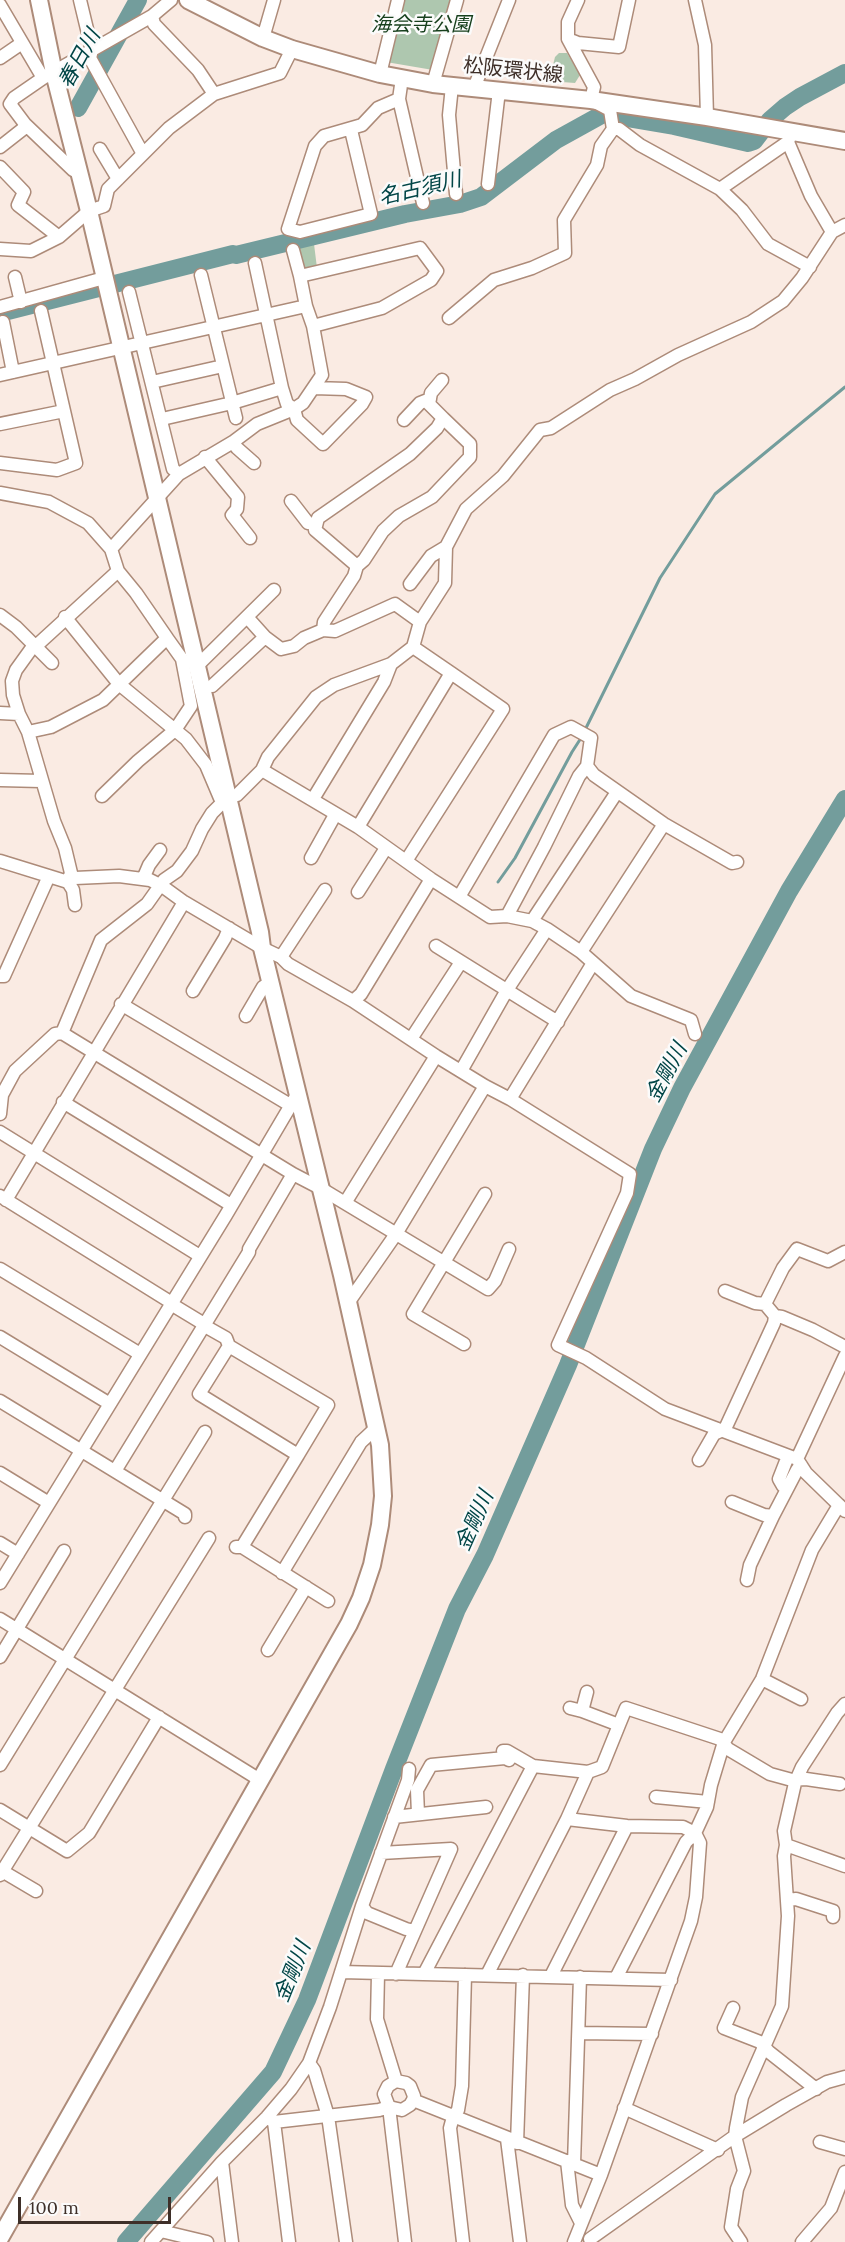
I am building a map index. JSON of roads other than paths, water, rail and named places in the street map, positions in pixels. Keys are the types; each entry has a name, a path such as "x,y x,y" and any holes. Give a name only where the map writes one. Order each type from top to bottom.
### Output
{"street":[{"path":"0,2238 349,1624 372,1565 383,1496 376,1428 348,1303 320,1188 294,1099 260,932 155,498 89,211 48,76 39,0"},
{"path":"80,0 92,50 90,58 143,154"},
{"path":"79,173 73,170 30,126 5,107 14,98 48,76 152,16 171,0"},
{"name":"松阪環状線","path":"188,0 263,38 292,49 380,74 433,84 591,100 744,123 787,135 845,141"},
{"path":"263,38 274,0"},
{"path":"380,74 398,0"},
{"path":"433,84 457,0"},
{"path":"474,88 509,0"},
{"path":"449,318 494,280 532,268 566,253 564,220 597,165 601,146 613,129 610,110 591,100 594,87 568,39 568,22 578,0"},
{"path":"568,39 578,43 619,47 629,0"},
{"path":"695,0 705,45 707,117"},
{"path":"0,5 22,44 48,76"},
{"path":"152,16 154,24 198,70 214,94"},
{"path":"0,57 22,44"},
{"path":"0,249 31,251 59,237 89,211 104,206 108,189 169,128 214,94 280,73 292,49"},
{"path":"402,78 399,99 423,203"},
{"path":"452,86 448,116 456,194"},
{"path":"488,184 498,99 501,91"},
{"path":"351,130 371,214 300,232 288,229 315,146 324,136 362,125 378,108 399,99"},
{"path":"0,147 23,129 25,124"},
{"path":"613,129 618,129 640,145 720,189 742,210 768,244 810,267"},
{"path":"720,189 787,135 811,196 832,232"},
{"path":"100,149 118,179"},
{"path":"0,167 24,192 18,205 59,237"},
{"path":"65,617 119,684 186,739 206,765 220,798 237,795 262,770 268,757 316,697 334,685 391,664 413,647 420,622 445,583 446,547 466,509 503,476 540,430 550,428 610,390 635,380 678,355 751,322 783,301 810,267 832,232 845,225"},
{"path":"300,276 420,248 437,271 431,280 382,308 313,326"},
{"path":"111,549 179,474 233,442 257,424 303,403 322,375 313,326 293,250"},
{"path":"255,263 287,404 294,409 297,420 323,444 366,397 346,389 314,388"},
{"path":"201,275 236,418"},
{"path":"15,277 21,302"},
{"path":"0,307 105,284"},
{"path":"129,292 173,469 179,474"},
{"path":"0,375 306,306"},
{"path":"0,463 57,470 76,463 40,311"},
{"path":"3,322 13,372"},
{"path":"152,382 224,366"},
{"path":"323,630 324,622 354,576 357,566 364,560 383,531 399,516 432,497 470,458 471,444 429,404 431,393 442,380"},
{"path":"162,419 232,403 282,388"},
{"path":"404,420 420,403 430,399"},
{"path":"0,424 64,411"},
{"path":"357,566 315,530 318,518 410,454 437,428 443,418"},
{"path":"233,442 254,463"},
{"path":"205,457 238,497 237,509 232,515 250,538"},
{"path":"1,491 49,502 79,516 88,523 111,549 118,571 182,659 190,706 176,730 138,760 102,796"},
{"path":"291,501 308,523 316,524"},
{"path":"410,584 431,556 446,547"},
{"path":"68,882 71,873 41,781 28,732 13,695 12,681 16,670 35,645 118,571"},
{"path":"196,667 274,590"},
{"path":"247,617 265,637 281,649 294,646 304,638 323,630 335,632 395,604 420,622"},
{"path":"0,615 16,627 52,663"},
{"path":"212,686 265,637"},
{"path":"28,732 51,727 103,700 166,638"},
{"path":"406,861 503,709 413,647"},
{"path":"313,799 384,682 391,664"},
{"path":"358,827 451,673"},
{"path":"0,713 19,714"},
{"path":"459,897 554,735 571,727 591,738 587,766 579,776 507,916"},
{"path":"587,766 594,775 664,824 732,863 736,862"},
{"path":"262,770 358,827 431,879 490,917 507,916 532,921 547,929 581,952 631,996 691,1020 695,1034"},
{"path":"0,780 41,781"},
{"path":"532,921 617,792"},
{"path":"62,1032 101,940 147,904 162,886 164,880 177,871 192,851 207,821 227,798"},
{"path":"311,858 335,814"},
{"path":"581,952 664,824"},
{"path":"358,892 386,848"},
{"path":"143,879 149,865 160,850"},
{"path":"0,861 68,882 73,890 75,905"},
{"path":"0,976 4,976 49,876"},
{"path":"68,882 75,878 120,876 143,879 162,886 184,902 353,1001 436,1056 630,1174 627,1193 558,1345 586,1358 665,1409 796,1460 842,1508 812,1550 762,1679 724,1742 708,1802 695,1833 686,1842 616,1978"},
{"path":"353,1001 361,994 431,879"},
{"path":"281,957 325,890"},
{"path":"184,902 34,1152 3,1198 226,1338 229,1346 328,1405 239,1547 328,1601"},
{"path":"193,991 229,928"},
{"path":"461,1071 507,990 547,929"},
{"path":"436,946 558,1022"},
{"path":"411,1039 461,962"},
{"path":"510,1099 593,963"},
{"path":"246,1016 263,987 270,983"},
{"path":"121,1004 294,1099"},
{"path":"0,1114 2,1095 15,1071 55,1034 62,1032 293,1174 488,1289 495,1281 509,1249"},
{"path":"345,1203 436,1056"},
{"path":"348,1303 396,1234 485,1086"},
{"path":"0,1583 294,1099"},
{"path":"63,1102 231,1206"},
{"path":"0,1132 200,1256"},
{"path":"115,1471 249,1252 293,1174"},
{"path":"464,1344 413,1314 485,1194"},
{"path":"765,1304 783,1268 797,1249 828,1262 845,1252"},
{"path":"0,1269 140,1354"},
{"path":"726,1291 755,1303 765,1304 775,1316 813,1329 845,1347"},
{"path":"699,1460 714,1434 725,1429 774,1323 775,1316"},
{"path":"0,1337 110,1404"},
{"path":"229,1346 199,1394 298,1455"},
{"path":"747,1580 750,1565 845,1356"},
{"path":"0,1401 163,1500 185,1517"},
{"path":"282,1573 361,1442 376,1428"},
{"path":"0,1765 205,1432"},
{"path":"0,1473 49,1503"},
{"path":"732,1502 764,1515 773,1516"},
{"path":"36,1891 1,1873 209,1538"},
{"path":"0,1543 18,1554"},
{"path":"0,1656 64,1551"},
{"path":"268,1650 306,1587"},
{"path":"0,1619 260,1780"},
{"path":"762,1679 801,1699"},
{"path":"587,1692 576,1710 619,1725"},
{"path":"741,2242 731,2227 737,2189 744,2170 735,2136 742,2097 782,2006 788,1916 784,1832 798,1779 810,1753 845,1704"},
{"path":"464,1754 507,1751 533,1766 588,1772 602,1767 626,1708 724,1742 728,1749 770,1774 840,1784"},
{"path":"0,1810 66,1851 89,1833 159,1717"},
{"path":"418,1814 417,1790 431,1765 505,1758 509,1760"},
{"path":"424,1974 533,1766"},
{"path":"151,2242 222,2162 270,2120 309,2063 362,1906 408,1780 409,1769"},
{"path":"487,1975 567,1819 588,1772"},
{"path":"656,1797 708,1802"},
{"path":"394,1817 486,1807"},
{"path":"567,1819 627,1826 683,1827 695,1833 700,1844 696,1897 691,1921 601,2175 574,2241 591,2241 735,2136 827,2082 845,2078"},
{"path":"551,1976 627,1826"},
{"path":"786,1845 845,1866"},
{"path":"381,1853 451,1849 396,1974"},
{"path":"787,1900 796,1899 833,1911 833,1917"},
{"path":"362,1906 367,1913 415,1931"},
{"path":"341,1972 671,1980"},
{"path":"378,1974 377,2019 396,2081"},
{"path":"520,2242 512,2141 523,1975"},
{"path":"464,2242 450,2128 458,2110 462,2086 465,1976"},
{"path":"580,1977 571,2162 572,2205 580,2223"},
{"path":"733,2008 724,2028 760,2042 769,2052 816,2089"},
{"path":"579,2033 652,2034"},
{"path":"309,2063 314,2070 328,2116 346,2242"},
{"path":"270,2120 328,2116 389,2107 398,2111 410,2105 413,2100 414,2096 410,2086 396,2081 388,2086 384,2094 389,2107 405,2242"},
{"path":"413,2100 601,2175"},
{"path":"624,2108 718,2150"},
{"path":"270,2120 289,2242"},
{"path":"820,2142 845,2149"},
{"path":"222,2162 232,2242"},
{"path":"802,2242 831,2208 845,2172"},
{"path":"161,2231 207,2242"}],"waterway":[{"name":"春日川","path":"78,108 138,0"},
{"name":"名古須川","path":"0,313 233,254 405,214 460,204 481,197 556,140 603,114 674,126 748,143 754,141 770,120 785,107 845,73"},
{"path":"584,732 660,578 715,494 845,387"},
{"path":"498,882 515,858 581,738"},
{"name":"金剛川","path":"126,2242 273,2072 307,2000 457,1609 485,1555 568,1365 653,1149 682,1088 789,891 845,799"}],"park label":[{"name":"海会寺公園","path":"421,25"}]}
